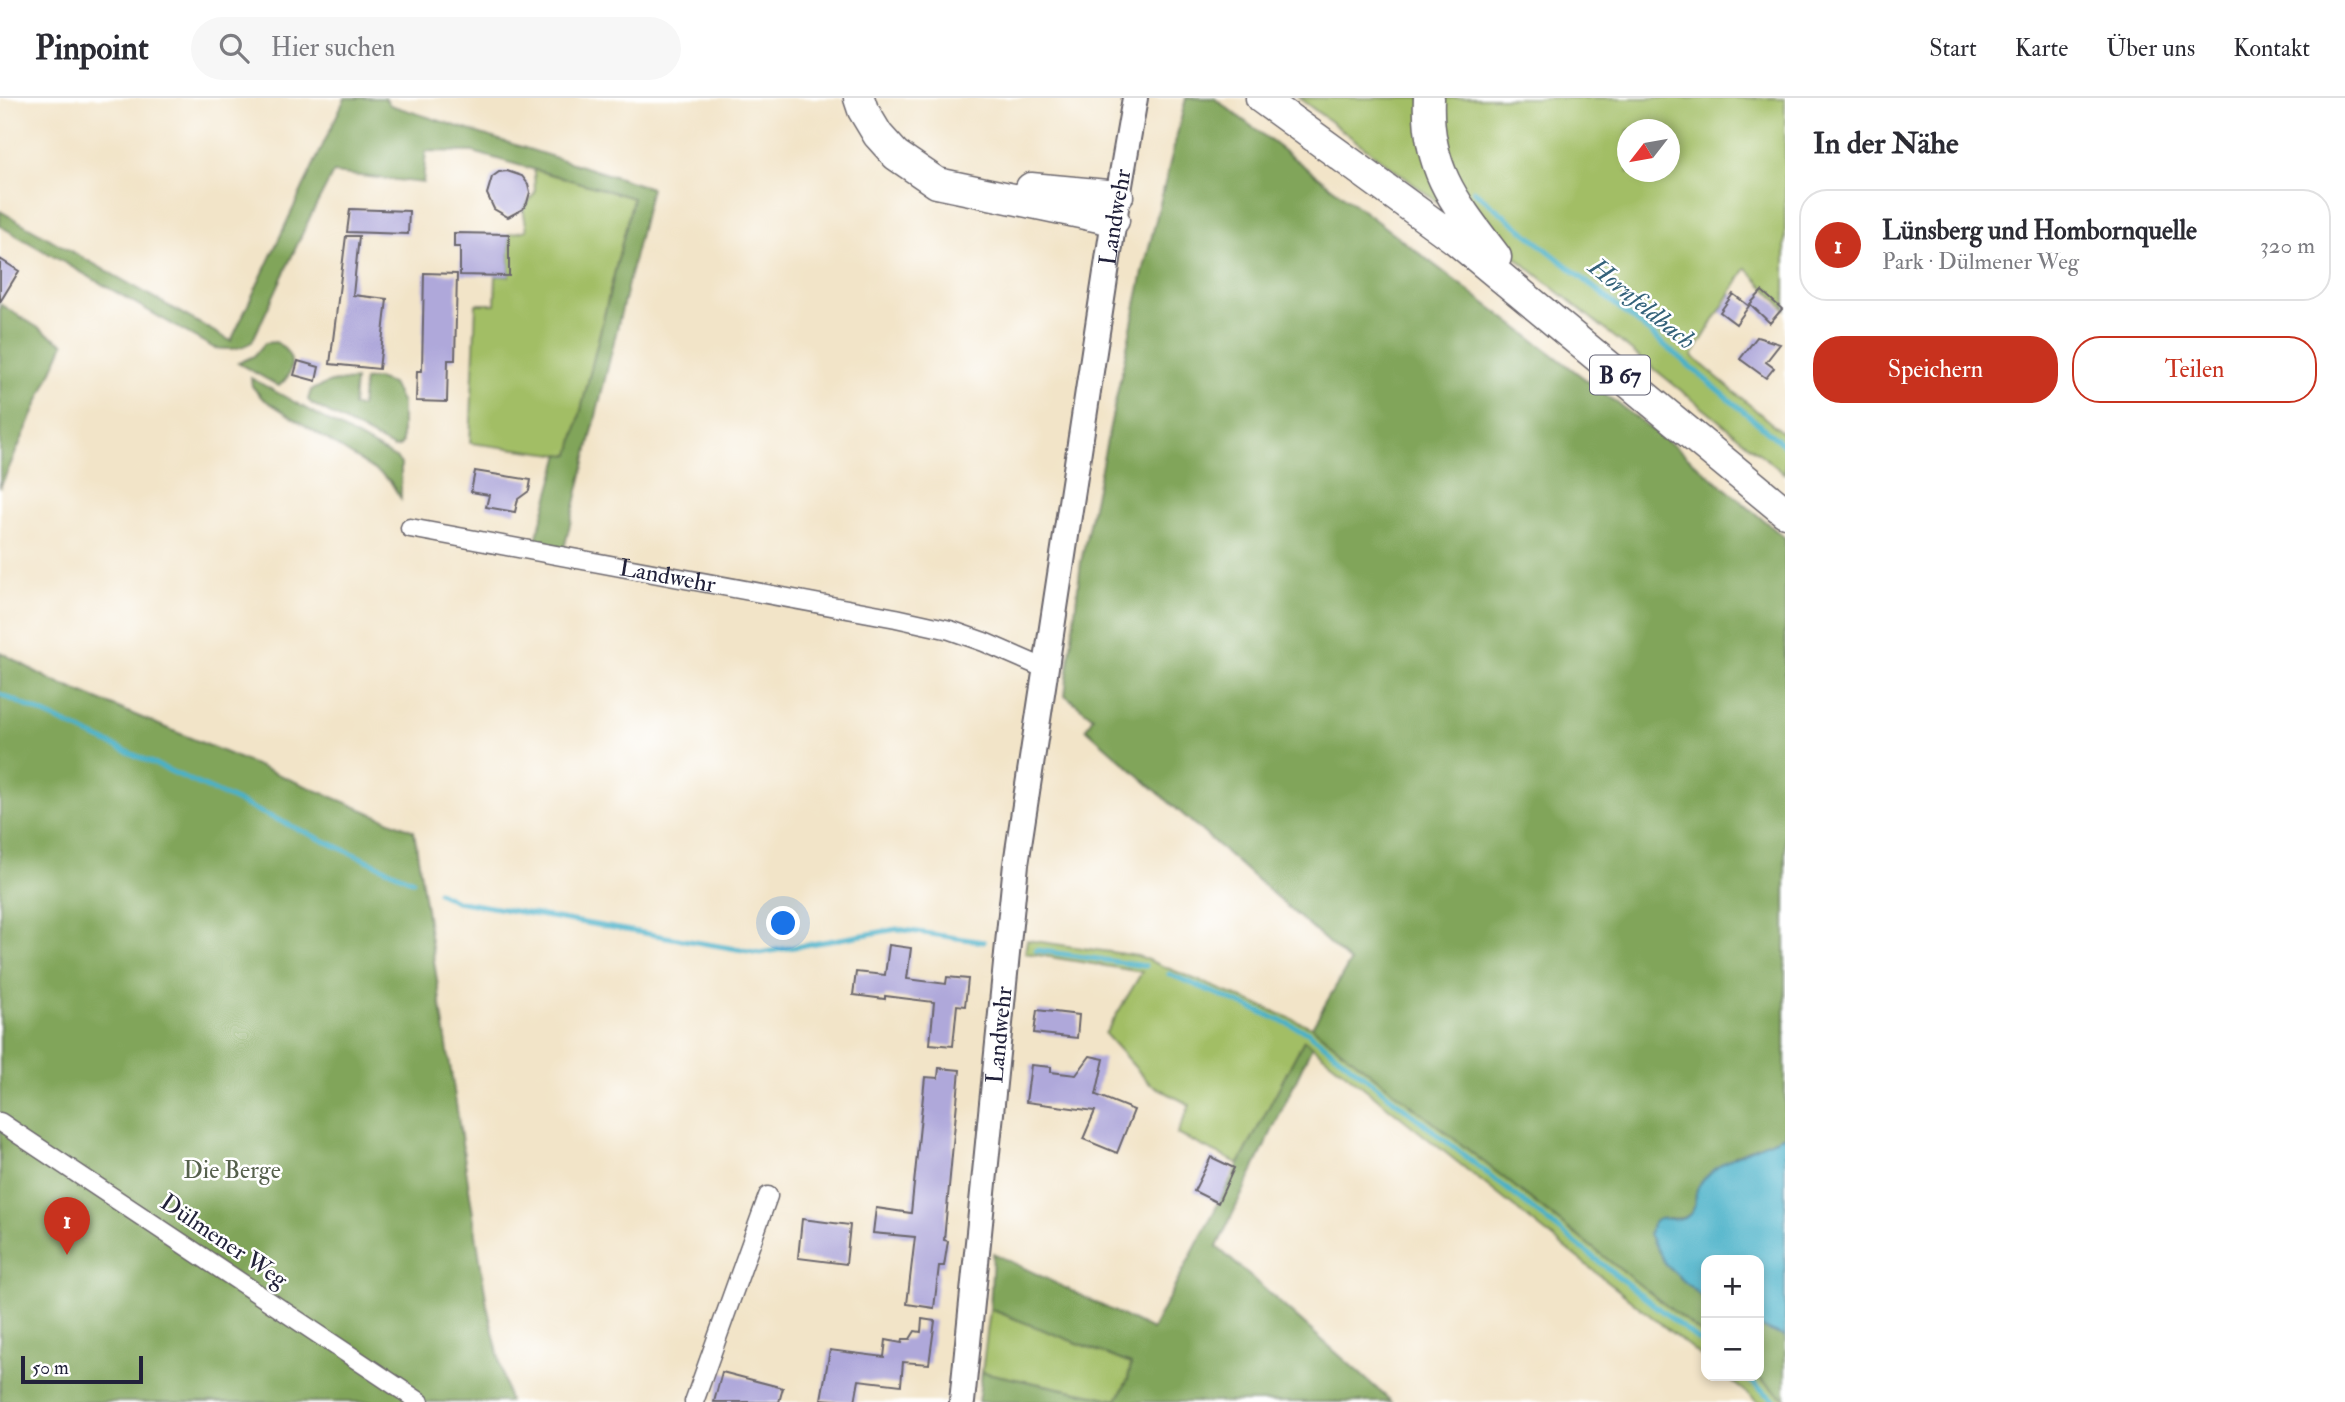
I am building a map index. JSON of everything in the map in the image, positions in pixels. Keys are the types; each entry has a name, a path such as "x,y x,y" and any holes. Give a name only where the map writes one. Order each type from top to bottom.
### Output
{"highway":[{"path":"859,98 878,135 896,155 937,183 1116,208"},
{"path":"880,98 893,127 916,155 937,171 964,179 1116,208"},
{"name":"B 67","path":"1261,98 1455,239 1785,512"},
{"name":"B 67","path":"1284,98 1496,257 1785,495"},
{"path":"1429,98 1430,134 1440,172 1449,193 1496,257"}],"main road":[{"name":"Landwehr","path":"962,1402 1016,864 1135,98"}],"street":[{"name":"Landwehr","path":"410,528 923,624 984,642 1045,669"},
{"name":"Dülmener Weg","path":"0,1122 420,1402"},
{"path":"694,1402 768,1196"}],"green space":[{"path":"345,98 385,98 390,105 651,188 563,553 534,547 560,454 570,455 633,198 473,152 426,151 423,183 333,173 252,342 229,349 214,348 0,226 0,211 231,341"},
{"path":"1186,98 1214,98 1679,450 1785,538 1785,1135 1736,1155 1697,1189 1691,1213 1683,1218 1668,1218 1666,1265 1701,1296 1701,1333 1312,1027 1350,962 1086,729 1093,717 1065,695 1081,562 1143,272"},
{"path":"1299,98 1421,98 1443,206"},
{"path":"1436,98 1785,98 1785,309 1746,268 1692,356 1785,435 1785,474 1500,245 1454,185"},
{"path":"534,169 634,198 570,456 470,443 476,304 495,304 496,276 509,276 509,234 527,230 523,209 535,193"},
{"path":"0,304 64,344 0,488"},
{"path":"276,342 287,352 291,363 289,374 279,386 238,363 254,356 265,343"},
{"path":"251,378 397,459 401,464 401,499 390,481 381,474 262,398 252,386"},
{"path":"377,379 392,384 402,403 402,443 399,447 394,448 308,400 311,390 331,382 355,380 353,406 361,407 364,380"},
{"name":"Die Berge","path":"0,652 51,680 414,831 487,1305 509,1402 0,1402"},
{"path":"1027,940 1138,956 1312,1027 1701,1333 1701,1356 1304,1040 1239,1164 1177,1134 1190,1105 1150,1084 1105,1034 1142,972 1025,953"},
{"path":"1304,1040 1312,1046 1217,1247 1392,1402 978,1402 982,1372 1117,1400 1128,1379 1131,1364 990,1309 993,1253 1152,1330"},
{"path":"990,1309 1131,1364 1128,1379 1117,1400 982,1372"},
{"path":"1764,1328 1785,1337 1785,1399 1762,1381"},
{"path":"1731,1381 1762,1381 1785,1399 1785,1402 1758,1402"}],"water":[{"path":"1785,1135 1785,1337 1764,1328 1764,1255 1701,1255 1701,1296 1666,1265 1649,1234 1656,1221 1689,1215 1694,1209 1699,1185 1716,1168"}],"building":[{"path":"507,171 522,176 530,192 523,209 508,217 494,209 487,194 492,177"},
{"path":"350,209 409,211 408,234 347,232"},
{"path":"454,233 509,234 509,276 460,275 460,247 454,247"},
{"path":"346,236 359,236 353,295 387,299 379,369 330,364"},
{"path":"0,259 19,271 0,302"},
{"path":"424,273 457,274 455,360 448,360 447,402 416,401 417,371 422,371"},
{"path":"1762,291 1782,309 1770,323 1750,304"},
{"path":"1733,294 1749,306 1736,324 1720,312"},
{"path":"1757,337 1780,344 1766,362 1774,368 1766,378 1740,359"},
{"path":"298,361 319,367 316,381 294,375"},
{"path":"475,471 531,480 529,491 518,499 515,512 486,507 489,495 471,492"},
{"path":"889,945 911,948 907,979 946,984 947,977 968,979 965,1006 957,1005 953,1046 930,1044 934,1002 853,995 856,972 885,975"},
{"path":"1037,1010 1079,1015 1077,1038 1034,1033"},
{"path":"1090,1056 1104,1059 1096,1095 1134,1110 1117,1153 1083,1139 1095,1111 1026,1102 1031,1065 1051,1067 1051,1072 1076,1075"},
{"path":"939,1068 960,1070 944,1240 948,1241 944,1266 939,1266 934,1308 907,1304 915,1237 873,1233 876,1208 911,1213 925,1077 938,1078"},
{"path":"1211,1157 1234,1168 1218,1203 1194,1191"},
{"path":"802,1219 850,1225 846,1264 798,1258"},
{"path":"922,1319 935,1321 929,1364 903,1362 901,1385 859,1380 855,1402 821,1399 830,1350 884,1357 886,1340 902,1343 903,1339 910,1339 915,1331 921,1332"},
{"path":"722,1372 783,1388 779,1402 714,1402"}],"waterway":[{"name":"Hornfeldbach","path":"1474,191 1785,446"},
{"path":"0,694 413,881"},
{"path":"438,892 456,901 760,953 897,929 984,942"},
{"path":"1036,950 1145,966"},
{"path":"1169,974 1308,1032 1701,1342"},
{"path":"1750,1381 1777,1402"}],"place":[{"name":"Lünsberg und Hombornquelle","path":"67,1255"}]}
